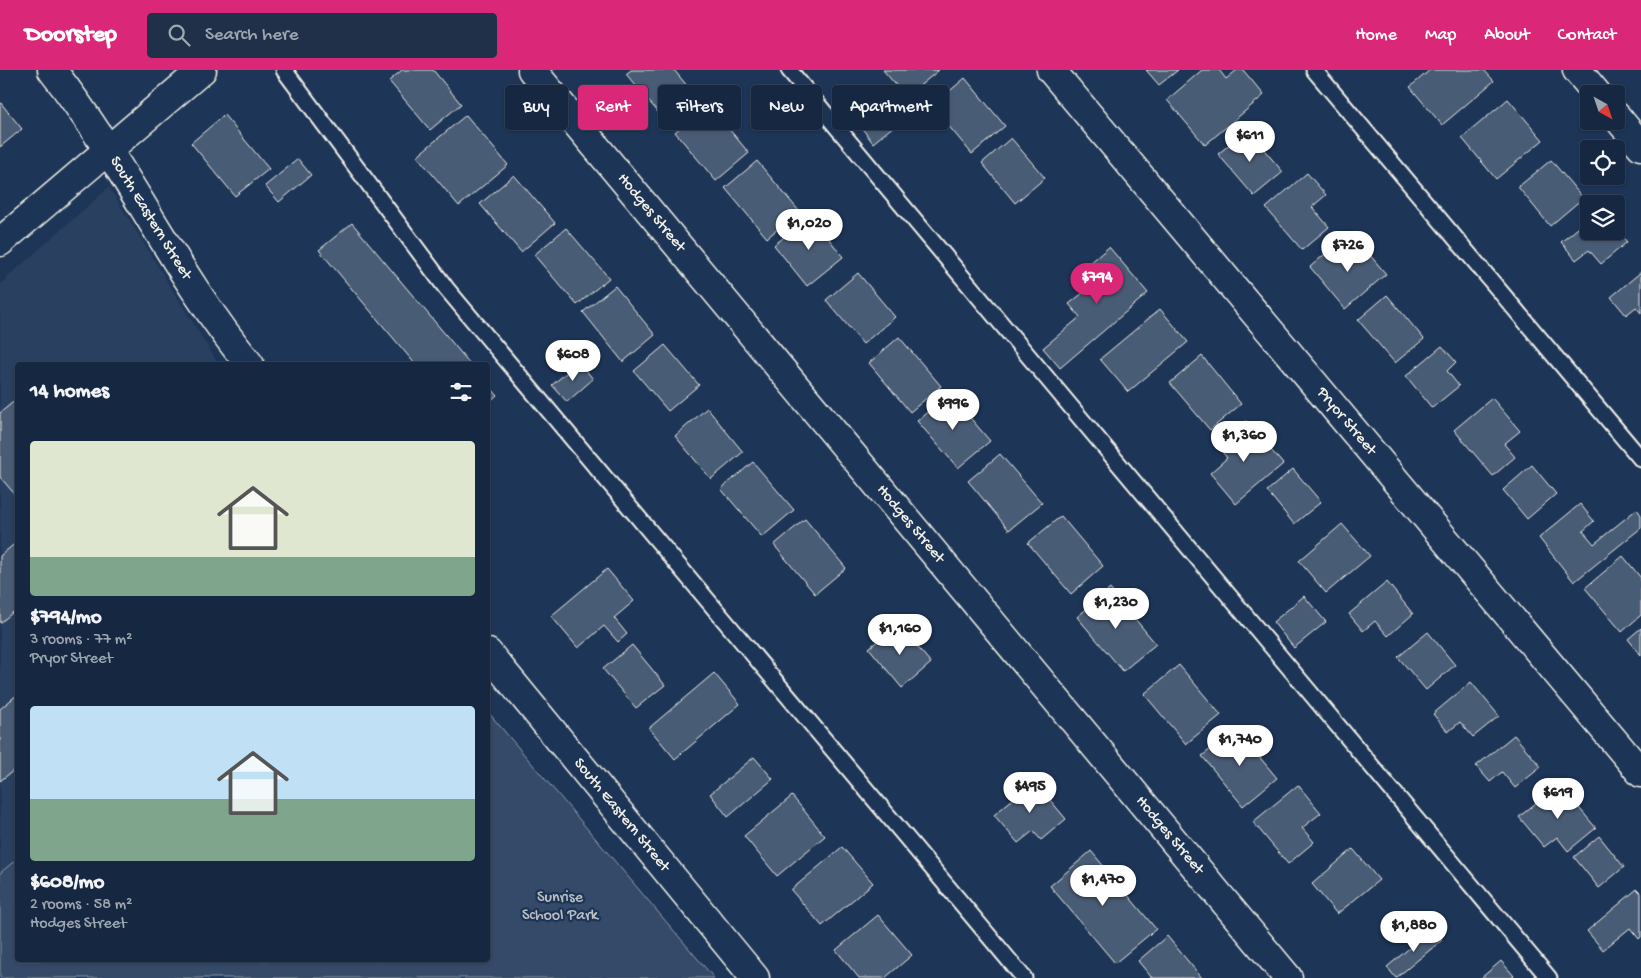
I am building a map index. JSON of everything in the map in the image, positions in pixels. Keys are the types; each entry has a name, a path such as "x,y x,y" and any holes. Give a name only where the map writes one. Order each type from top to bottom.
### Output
{"street":[{"name":"South Eastern Street","path":"52,70 84,111 170,253 232,343 248,362"},
{"path":"0,242 202,70"},
{"name":"Hodges Street","path":"532,70 1288,978"},
{"name":"Pryor Street","path":"1051,70 1641,773"},
{"path":"1577,70 1590,85"},
{"path":"1625,127 1641,146"},
{"name":"South Eastern Street","path":"490,655 755,978"}],"lane":[{"path":"284,70 446,288 1024,978"},
{"path":"789,70 1548,978"},
{"path":"1314,70 1641,459"}],"shaded area":[{"path":"109,187 217,362 15,362 15,861 0,873 0,284"}],"green space":[{"name":"Sunrise School Park","path":"490,714 714,978 0,978 0,873 15,861 15,962 490,962"}],"building":[{"path":"402,70 433,70 461,104 430,130 389,81"},
{"path":"631,70 674,70 686,85 658,85 658,112 648,100 648,85 635,85 626,74"},
{"path":"883,70 939,70 921,85 896,85"},
{"path":"1146,70 1178,70 1159,85"},
{"path":"1202,70 1219,70 1226,79 1237,70 1243,70 1264,95 1205,145 1167,100"},
{"path":"1430,70 1484,70 1494,81 1442,125 1410,87"},
{"path":"965,78 1005,126 972,154 949,126 949,92"},
{"path":"1508,99 1543,140 1496,179 1462,138"},
{"path":"0,102 22,129 0,147"},
{"path":"224,115 269,169 235,196 191,143"},
{"path":"466,115 508,165 459,206 417,156"},
{"path":"677,130 730,130 749,153 716,181 675,132"},
{"path":"863,130 889,130 873,143"},
{"path":"1247,130 1283,172 1254,196 1218,154"},
{"path":"1011,138 1045,178 1015,203 982,163"},
{"path":"298,159 311,175 279,202 265,186"},
{"path":"1551,160 1580,195 1580,201 1550,226 1518,187"},
{"path":"757,161 799,211 767,238 725,188"},
{"path":"1307,173 1326,195 1312,207 1329,227 1302,250 1266,208"},
{"path":"514,175 555,223 521,252 480,204"},
{"path":"811,216 843,257 807,286 774,245"},
{"path":"352,223 468,362 413,362 319,250"},
{"path":"1580,226 1580,240 1625,240 1627,242 1601,264 1589,250 1576,260 1561,242"},
{"path":"566,228 609,278 577,305 534,255"},
{"path":"1339,242 1351,257 1363,247 1386,274 1345,309 1310,267"},
{"path":"1109,247 1148,293 1060,368 1043,348 1080,317 1069,304 1089,288 1077,274"},
{"path":"1641,272 1641,313 1636,307 1626,315 1611,297"},
{"path":"858,273 895,317 863,344 826,300"},
{"path":"615,286 655,335 623,362 583,312"},
{"path":"1387,295 1424,339 1395,363 1358,320"},
{"path":"1160,309 1188,342 1128,392 1100,359"},
{"path":"899,337 941,386 910,412 869,363"},
{"path":"665,345 699,385 668,411 634,371"},
{"path":"1442,346 1456,362 1447,371 1459,386 1432,408 1406,376"},
{"path":"1202,356 1241,404 1210,430 1170,383"},
{"path":"579,362 593,379 567,402 552,385"},
{"path":"490,386 497,395 490,401"},
{"path":"949,393 990,441 958,468 917,421"},
{"path":"1492,398 1520,431 1504,444 1515,457 1493,476 1454,430"},
{"path":"15,400 15,494 0,477 0,413"},
{"path":"707,408 743,452 711,479 675,436"},
{"path":"1246,421 1283,464 1236,504 1210,473 1227,458 1217,445"},
{"path":"1000,454 1042,503 1009,530 968,481"},
{"path":"753,462 794,510 762,537 721,489"},
{"path":"1532,465 1556,494 1527,519 1503,490"},
{"path":"1293,469 1321,502 1294,524 1267,491"},
{"path":"1580,504 1594,521 1583,531 1594,544 1637,509 1641,515 1641,528 1574,582 1539,538"},
{"path":"1061,516 1103,566 1071,594 1028,543"},
{"path":"805,519 846,568 815,594 774,545"},
{"path":"1342,524 1370,556 1326,593 1299,561"},
{"path":"15,544 15,610 0,623 0,556"},
{"path":"1623,556 1641,578 1641,615 1622,632 1585,588"},
{"path":"607,569 634,601 614,618 627,634 618,642 604,626 578,648 551,616"},
{"path":"1387,582 1413,614 1388,636 1375,621 1363,631 1349,614"},
{"path":"1110,589 1156,644 1123,671 1077,617"},
{"path":"1304,596 1326,622 1294,648 1273,622"},
{"path":"898,624 931,663 902,688 869,648"},
{"path":"1641,628 1641,655 1628,639"},
{"path":"1428,632 1455,665 1426,690 1398,657"},
{"path":"632,645 665,685 636,708 603,669"},
{"path":"1179,665 1221,715 1186,744 1144,694"},
{"path":"714,673 740,704 675,759 649,728"},
{"path":"1471,682 1499,716 1473,737 1460,722 1448,732 1433,714"},
{"path":"15,696 15,769 0,781 0,709"},
{"path":"1236,729 1277,778 1243,806 1202,756"},
{"path":"1514,735 1541,767 1515,788 1502,772 1490,782 1476,766"},
{"path":"754,757 773,779 728,817 710,794"},
{"path":"1034,781 1066,819 1041,840 1033,831 1018,843 994,815"},
{"path":"1559,784 1596,828 1568,851 1557,837 1544,847 1519,817"},
{"path":"1298,785 1321,813 1302,828 1314,842 1288,864 1253,822"},
{"path":"792,796 825,836 777,876 744,836"},
{"path":"1599,836 1624,867 1599,888 1574,857"},
{"path":"842,847 873,883 822,926 791,890"},
{"path":"1353,849 1379,880 1337,914 1312,884"},
{"path":"1091,851 1156,929 1115,963 1050,886"},
{"path":"1637,889 1641,893 1641,937 1639,939 1630,928 1603,950 1587,931"},
{"path":"878,915 912,955 885,978 859,978 836,950"},
{"path":"1432,929 1442,940 1396,978 1387,967"},
{"path":"1167,936 1202,978 1152,978 1138,961"},
{"path":"1501,961 1514,976 1511,978 1481,978"}]}
